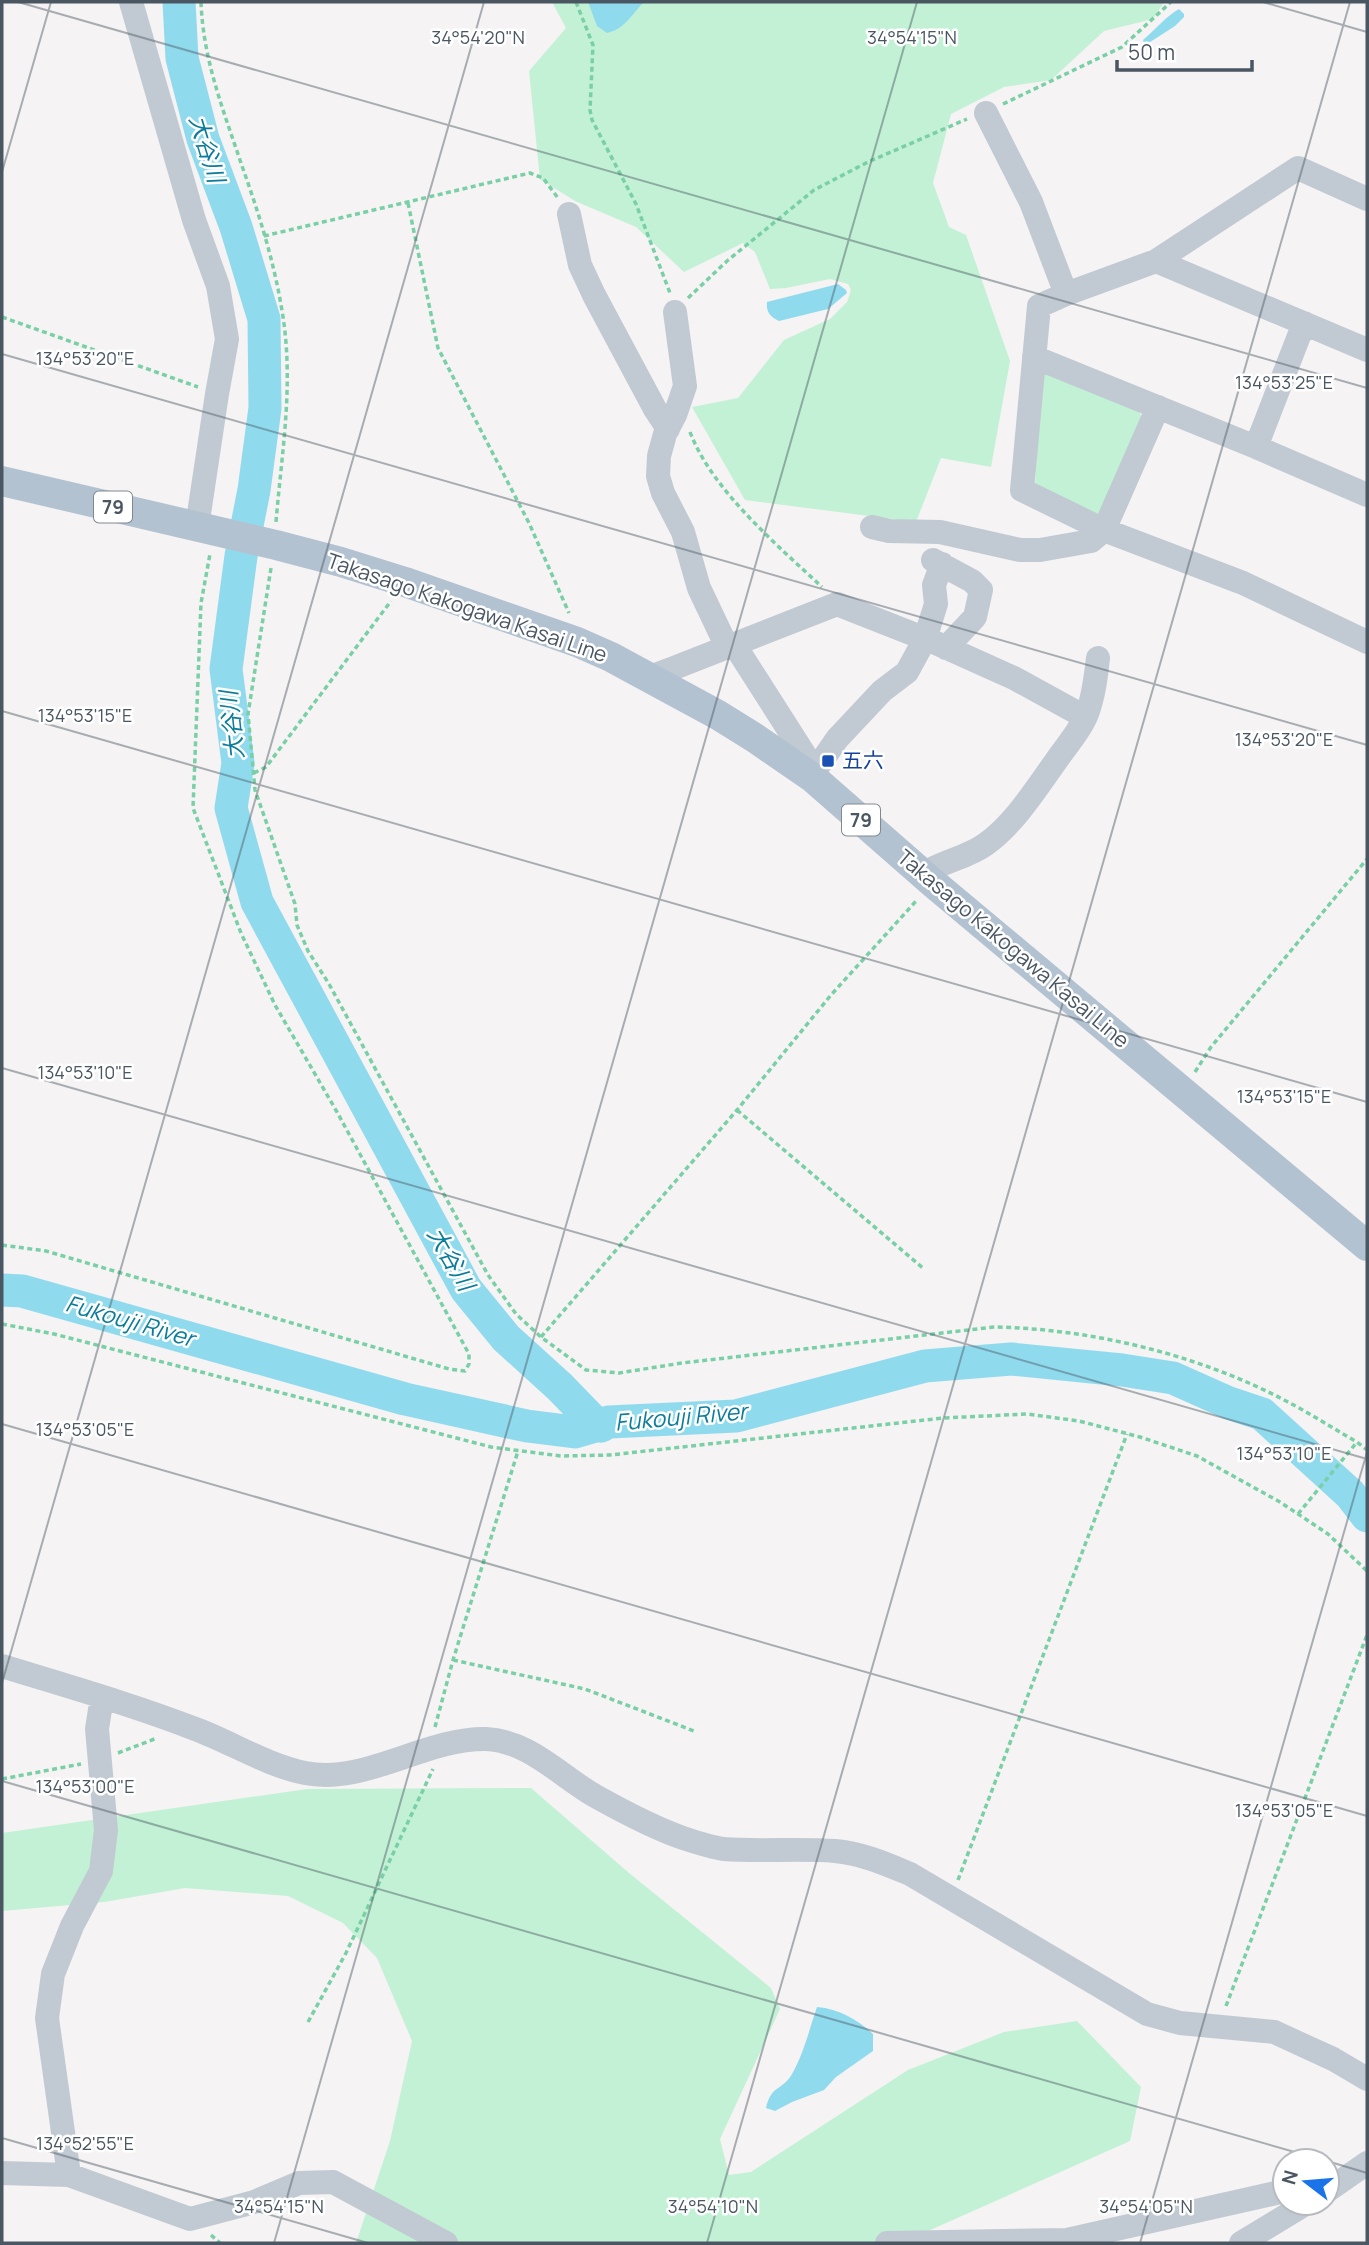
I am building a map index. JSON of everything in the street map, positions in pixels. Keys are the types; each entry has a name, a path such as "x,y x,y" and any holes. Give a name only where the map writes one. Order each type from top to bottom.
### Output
{"main road":[{"name":"Takasago Kakogawa Kasai Line","path":"2,481 341,562 577,642 652,679 814,775 928,878 1367,1246"}],"street":[{"path":"131,2 194,220 218,286 227,339 217,394 211,530"},
{"path":"986,113 1031,202 1066,294"},
{"path":"1367,199 1298,168 1156,261 1039,306 1022,490 1104,530 1243,583 1367,642"},
{"path":"569,214 580,265 594,295 655,409 673,419"},
{"path":"1156,261 1367,350"},
{"path":"675,312 685,386 659,456 658,476 663,493 683,532 699,588 730,645 814,775 837,739 881,691 907,672 935,643 975,617 981,590 972,581 938,562 934,585 935,643"},
{"path":"1256,447 1304,323"},
{"path":"1034,357 1367,495"},
{"path":"872,527 889,531 940,532 1020,551 1091,541 1104,530 1158,407"},
{"path":"652,679 657,674 837,604 1014,678 1085,717"},
{"path":"928,878 937,864 976,851 989,842 1037,789 1085,717 1095,684 1098,658"},
{"path":"2,1666 161,1716 306,1774 328,1775 358,1771 463,1740 489,1739 521,1748 555,1766 595,1796 681,1837 722,1849 850,1853 881,1862 910,1874 1147,2014 1180,2024 1274,2032 1333,2059 1367,2079"},
{"path":"69,2175 47,2018 53,1974 72,1926 101,1871 106,1830 96,1729 102,1697"},
{"path":"1341,2181 1367,2164"},
{"path":"2,2173 69,2175 190,2218 254,2202 299,2183 333,2182 446,2243"},
{"path":"887,2243 1068,2240 1271,2195"},
{"path":"1241,2243 1284,2217"}],"path":[{"path":"201,2 207,56 216,94 264,236 281,304 288,350 289,386 272,545 248,714 255,790 295,904 297,925 307,951 329,984 488,1275 516,1314 541,1338 586,1370 619,1373 682,1363 994,1327 1038,1328 1148,1348 1209,1367 1286,1401 1367,1450"},
{"path":"576,2 593,45 590,110 592,120 636,204 666,280 675,312 727,261 814,190 868,162 947,126 986,113 1122,47 1171,2"},
{"path":"264,236 530,173 543,178 569,214"},
{"path":"408,203 438,348 529,523 576,628 577,642"},
{"path":"2,317 217,394"},
{"path":"673,419 682,411 698,452 750,520 828,592 837,604"},
{"path":"2,1245 46,1251 449,1369 465,1371 469,1364 469,1354 337,1112 275,1005 241,933 193,808 201,603 211,530"},
{"path":"254,773 266,768 405,582"},
{"path":"1183,1092 1211,1047 1367,859"},
{"path":"541,1338 737,1110 928,878"},
{"path":"737,1110 924,1269"},
{"path":"2,1324 54,1334 491,1447 561,1456 610,1455 943,1418 1027,1414 1079,1421 1197,1456 1280,1502 1328,1534 1367,1571"},
{"path":"951,1899 1127,1434"},
{"path":"1298,1514 1357,1442"},
{"path":"1217,2028 1367,1635"},
{"path":"453,1660 585,1689 694,1731"}],"green space":[{"path":"552,2 1164,2 1153,19 1104,31 1051,80 1004,87 951,114 933,183 949,227 966,235 1010,361 991,467 941,458 916,522 745,500 692,407 738,398 784,340 830,319 847,302 851,290 848,284 830,279 770,289 755,252 743,243 684,272 636,227 575,201 540,179 529,71 566,28"},
{"path":"1052,371 1138,408 1142,418 1107,512 1093,514 1035,487 1041,376"},
{"path":"531,1788 629,1873 771,1988 780,2009 720,2139 729,2175 751,2172 908,2070 1004,2032 1077,2021 1141,2087 1130,2141 901,2243 356,2243 390,2141 412,2041 377,1958 343,1923 288,1896 185,1888 104,1902 2,1911 2,1833 307,1789"}],"water":[{"path":"588,2 644,2 623,25 607,33 597,26"},
{"path":"1179,9 1184,17 1175,26 1147,44 1144,43 1143,40"},
{"path":"838,284 847,293 828,309 779,321 768,311 767,302"},
{"path":"817,2007 840,2012 867,2029 873,2034 873,2051 836,2077 824,2090 775,2111 766,2108 771,2095 788,2079 796,2066"}],"waterway":[{"name":"大谷川","path":"179,2 182,58 203,139 236,227 264,319 265,408 226,669 238,763 231,808 257,902 466,1289 506,1338 590,1418 601,1426 609,1422"},
{"name":"Fukouji River","path":"2,1290 22,1291 405,1399 527,1426 575,1432 609,1422 736,1416 925,1366 1011,1359 1173,1378 1229,1403 1262,1414 1350,1494 1367,1516"}],"place":[{"name":"五六","path":"828,761"}]}
